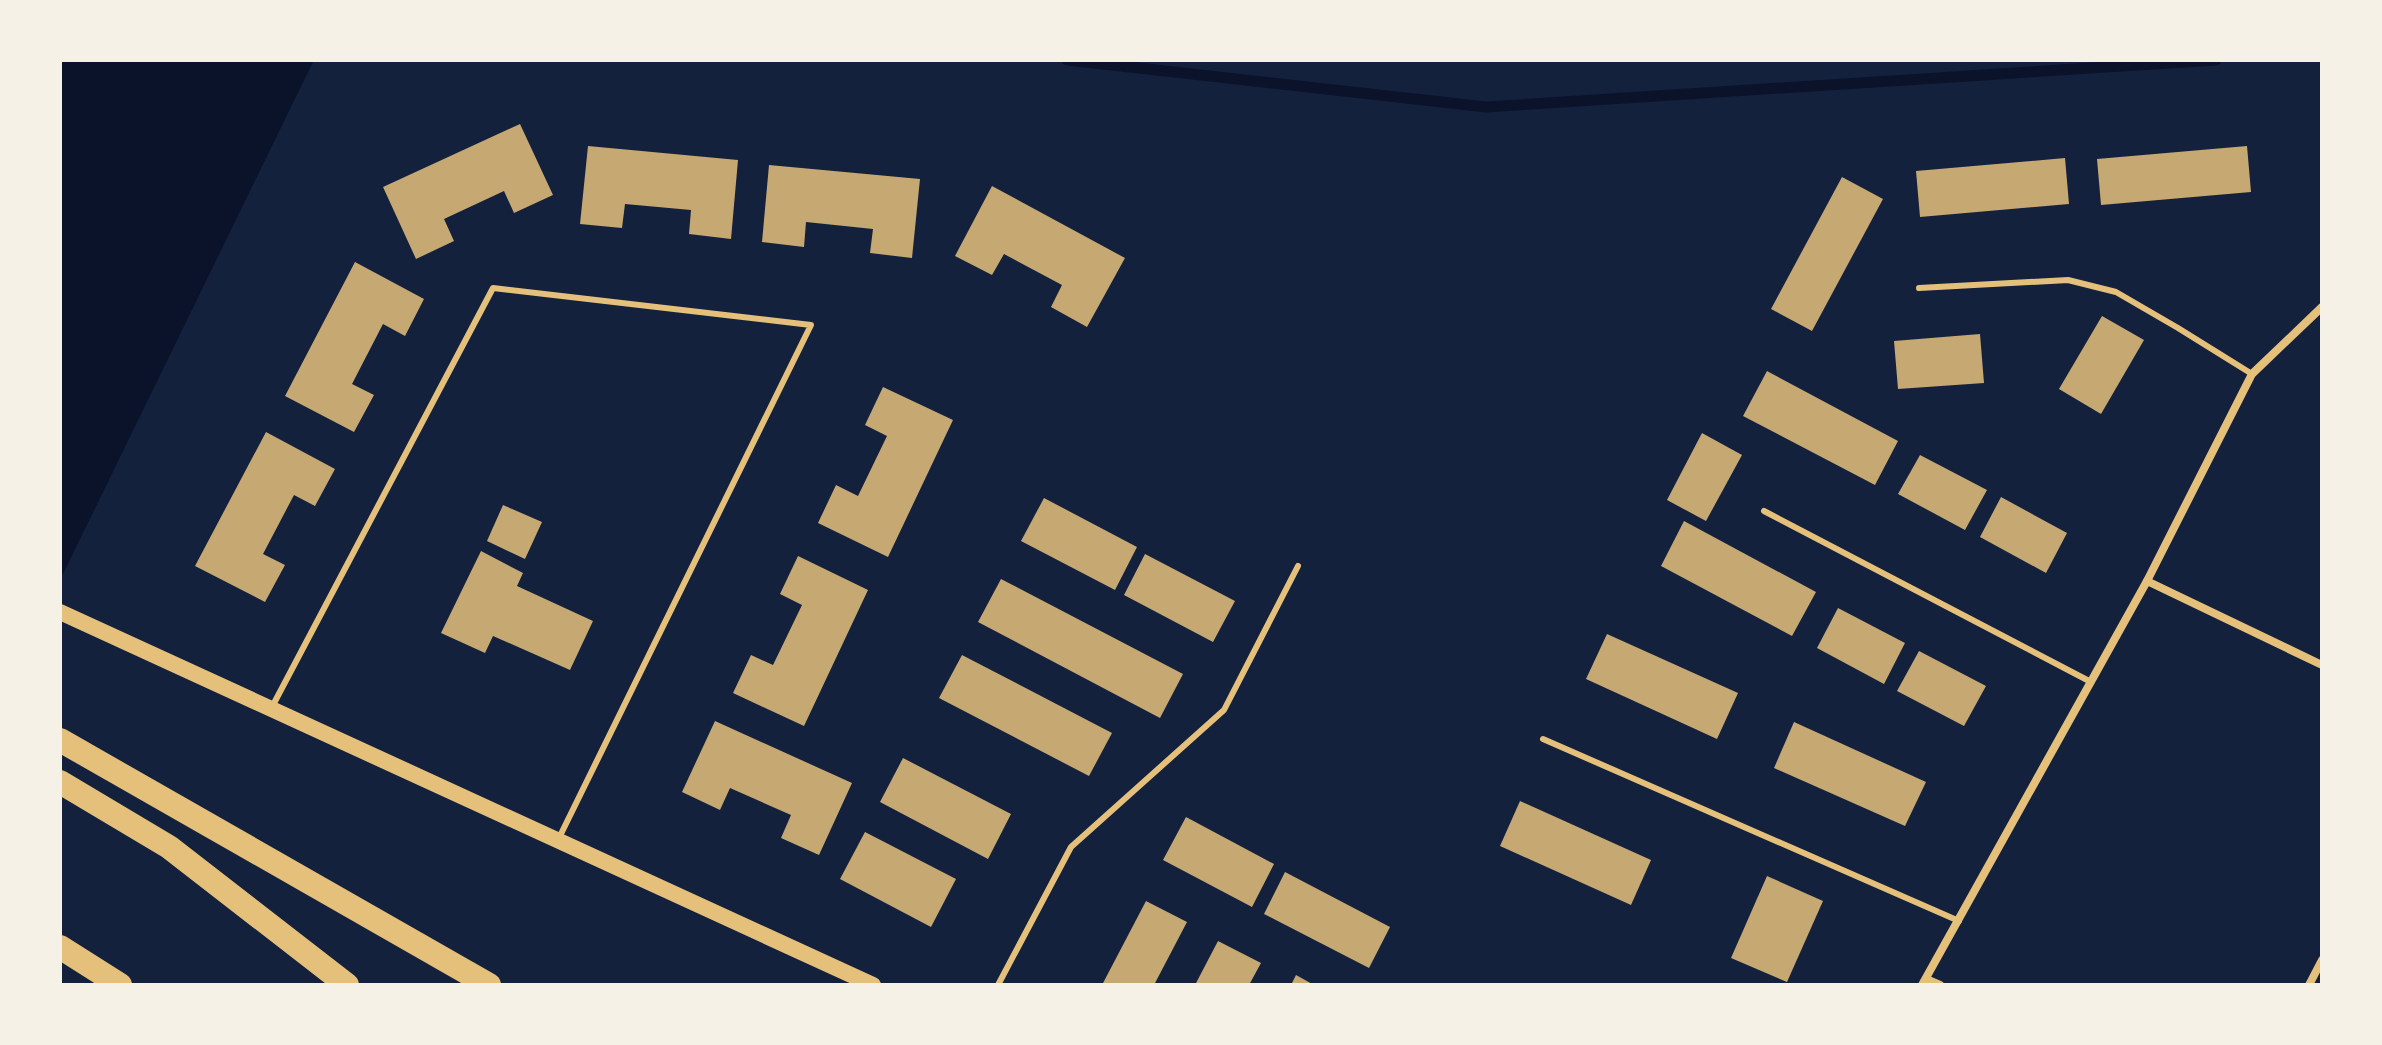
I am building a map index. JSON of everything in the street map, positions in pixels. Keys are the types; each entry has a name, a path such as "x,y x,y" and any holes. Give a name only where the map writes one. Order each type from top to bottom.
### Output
{"highway":[{"path":"60,740 489,985"},
{"path":"60,782 169,847 347,985"},
{"path":"60,947 120,985"}],"main road":[{"path":"60,612 873,985"}],"street":[{"path":"1940,985 1924,982 2147,581 2252,374 2322,307"},
{"path":"2147,581 2322,665"},
{"path":"2309,985 2322,960"}],"lane":[{"path":"1919,288 2068,280 2116,292 2252,374"},
{"path":"270,709 493,288 811,325 558,840"},
{"path":"1764,511 2091,682"},
{"path":"998,985 1071,847 1224,710 1298,566"},
{"path":"1543,739 1959,921"}],"water":[{"path":"60,60 314,60 63,574 60,573"}],"building":[{"path":"520,124 553,195 514,213 504,191 444,219 454,241 416,259 383,187"},
{"path":"588,146 738,160 731,239 689,234 691,210 625,204 622,228 580,224"},
{"path":"2247,146 2251,192 2101,205 2097,159"},
{"path":"2065,158 2069,204 1920,217 1916,171"},
{"path":"769,165 920,179 912,258 870,253 873,229 806,222 804,247 762,242"},
{"path":"1842,177 1883,199 1812,331 1771,309"},
{"path":"992,186 1125,258 1087,327 1051,307 1062,285 1004,254 992,275 955,256"},
{"path":"355,262 424,299 405,336 383,324 352,384 374,395 354,432 285,396"},
{"path":"2102,316 2144,340 2101,414 2059,389"},
{"path":"1980,334 1984,383 1898,389 1894,341"},
{"path":"1767,371 1898,441 1875,485 1743,416"},
{"path":"883,387 953,420 888,557 818,523 836,485 858,496 887,436 865,425"},
{"path":"266,432 335,469 315,506 294,495 263,554 285,565 265,602 195,566"},
{"path":"1702,433 1742,455 1706,521 1667,500"},
{"path":"1920,455 1987,490 1965,530 1898,494"},
{"path":"2001,497 2067,533 2046,573 1980,537"},
{"path":"1044,498 1137,547 1115,590 1021,541"},
{"path":"503,505 542,522 525,559 487,541"},
{"path":"1684,521 1816,592 1792,636 1661,566"},
{"path":"481,551 523,573 517,586 593,621 570,670 493,636 485,653 441,633"},
{"path":"1145,554 1235,601 1213,642 1124,595"},
{"path":"798,556 868,590 804,726 733,693 751,655 773,665 802,605 780,594"},
{"path":"1001,579 1183,674 1160,718 978,622"},
{"path":"1838,608 1905,643 1884,684 1817,648"},
{"path":"1607,634 1738,693 1717,739 1586,679"},
{"path":"1919,651 1986,686 1964,726 1897,691"},
{"path":"962,655 1112,733 1089,776 939,698"},
{"path":"715,721 852,783 819,855 781,838 791,815 730,788 720,810 682,792"},
{"path":"1794,722 1926,782 1905,826 1774,768"},
{"path":"903,758 1011,814 988,859 880,802"},
{"path":"1520,801 1651,860 1631,905 1500,846"},
{"path":"1186,817 1274,864 1252,907 1163,860"},
{"path":"865,832 956,879 931,927 840,879"},
{"path":"1285,872 1390,927 1369,968 1264,914"},
{"path":"1767,876 1823,901 1787,982 1731,958"},
{"path":"1146,901 1187,922 1154,985 1102,985"},
{"path":"1218,941 1261,963 1249,985 1195,985"},
{"path":"1296,975 1314,985 1291,985"}],"waterway":[{"path":"1067,60 1486,107 2216,60"}]}
